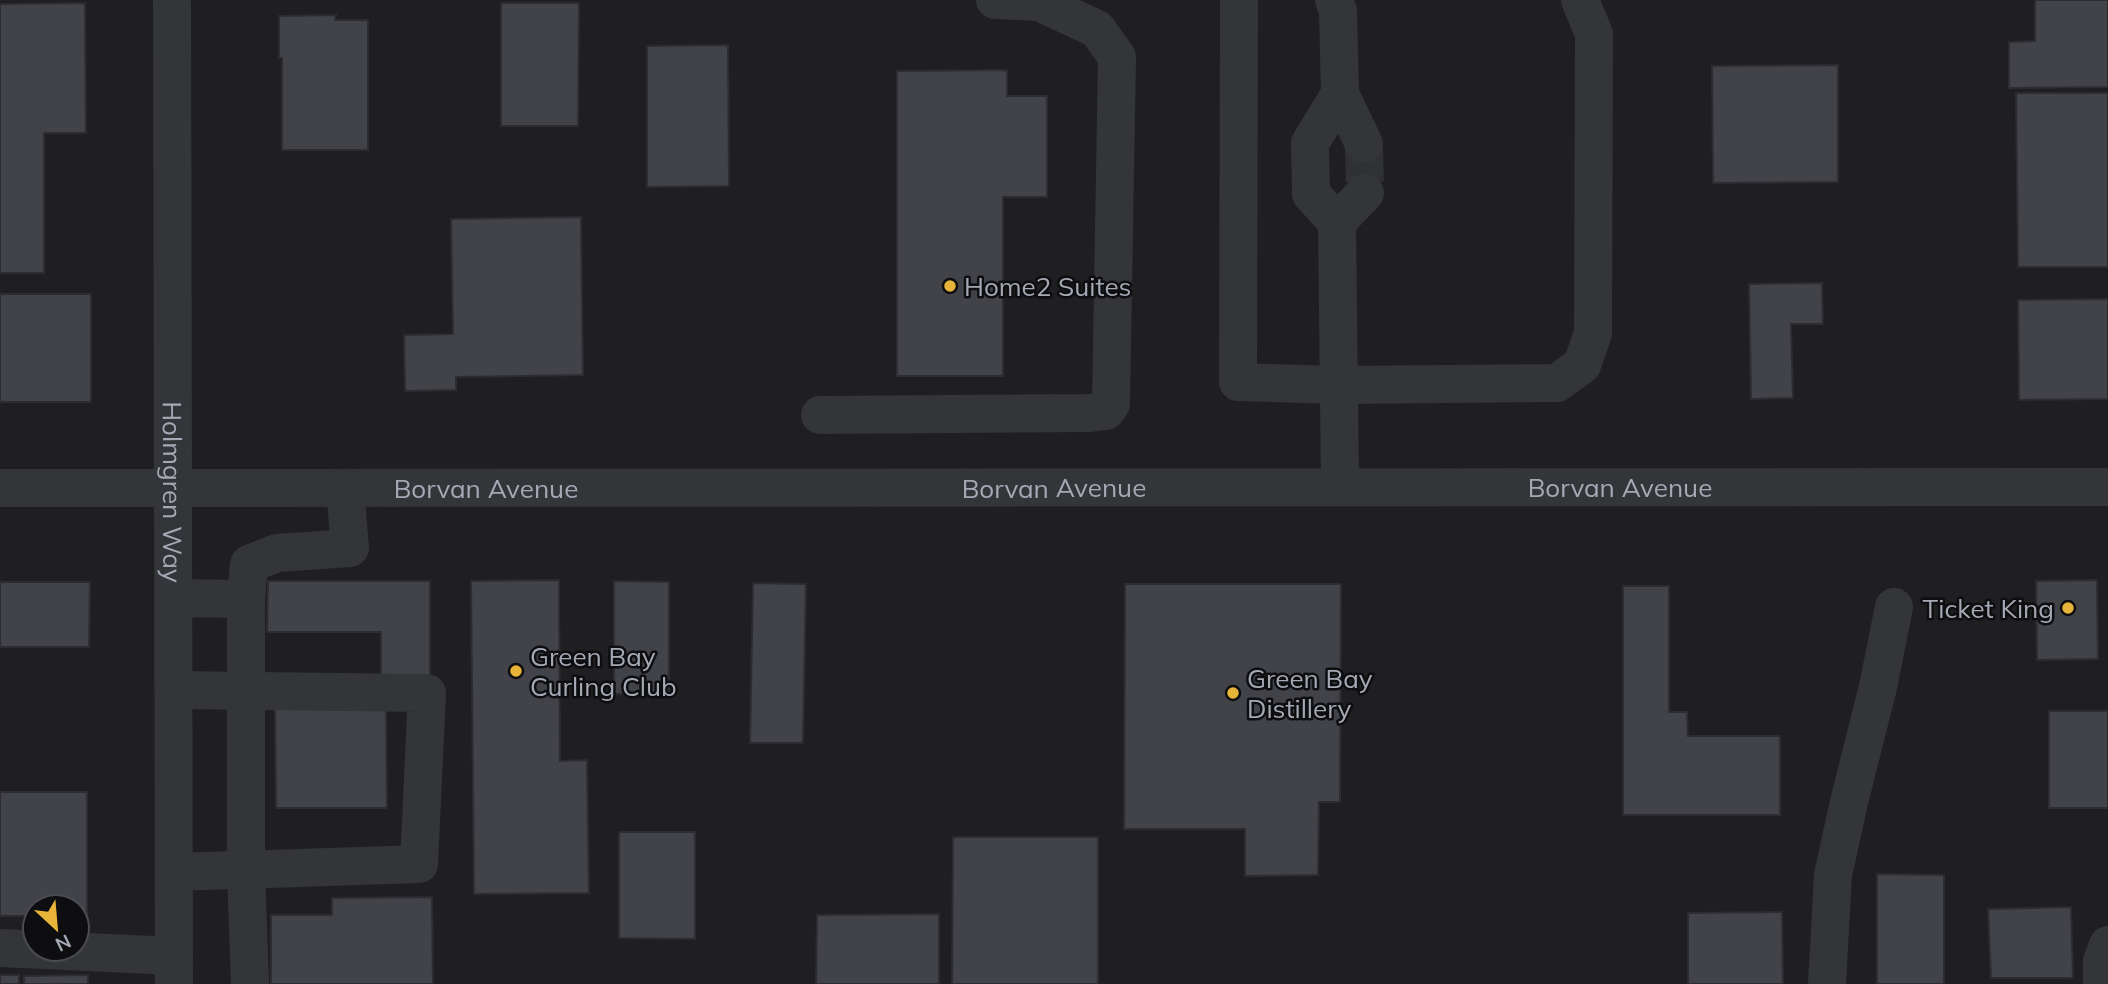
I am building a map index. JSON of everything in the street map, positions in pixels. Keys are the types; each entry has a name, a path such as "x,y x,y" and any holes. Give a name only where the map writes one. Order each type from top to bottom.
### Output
{"street":[{"name":"Holmgren Way","path":"172,0 174,970"},
{"path":"820,415 1090,413 1106,411 1111,404 1117,57 1097,29 1038,2 995,0"},
{"path":"1239,0 1238,382 1339,385 1557,383 1582,365 1593,333 1594,34 1580,0"},
{"path":"1334,0 1338,10 1340,94 1364,144"},
{"path":"1339,487 1337,222 1311,194 1310,143 1340,94"},
{"path":"1337,222 1365,193"},
{"name":"Borvan Avenue","path":"0,488 2108,487"},
{"path":"250,984 246,870 246,599 249,564 277,553 350,548 345,488"},
{"path":"174,598 246,599"},
{"path":"1826,984 1833,875 1878,687 1894,607"},
{"path":"174,690 427,693 419,864 174,872"},
{"path":"2102,984 2102,961 2108,945"},
{"path":"0,948 109,969 174,970"}],"shaded area":[{"path":"0,0 2108,0 2108,984 0,984"}],"building":[{"path":"2035,0 2108,0 2108,87 2009,88 2009,42 2035,41"},
{"path":"85,3 86,133 44,133 44,273 0,273 0,4"},
{"path":"501,3 579,3 578,126 501,126"},
{"path":"336,15 335,20 368,20 368,150 282,150 279,16"},
{"path":"728,45 729,186 647,187 647,46"},
{"path":"1838,65 1838,182 1713,183 1712,66"},
{"name":"Home2 Suites","path":"1007,70 1007,96 1047,96 1047,197 1003,197 1003,376 897,376 897,71"},
{"path":"2016,93 2108,93 2108,267 2018,267"},
{"path":"581,217 583,375 456,377 456,390 405,391 404,335 453,334 451,219"},
{"path":"1822,283 1823,324 1791,324 1793,398 1751,399 1749,284"},
{"path":"0,294 91,294 91,402 0,402"},
{"path":"2108,299 2108,399 2019,400 2018,300"},
{"name":"Green Bay Curling Club","path":"559,580 560,761 587,760 589,893 474,894 471,581"},
{"path":"2097,580 2098,659 2037,660 2036,581"},
{"path":"268,581 430,581 430,675 381,675 381,632 267,632"},
{"path":"614,581 669,582 669,693 614,694"},
{"path":"0,582 90,582 89,647 0,647"},
{"path":"753,583 806,584 803,743 750,743"},
{"name":"Green Bay Distillery","path":"1125,584 1341,584 1340,802 1319,802 1318,875 1245,876 1245,829 1124,829"},
{"path":"1623,586 1669,586 1669,712 1687,712 1688,736 1780,736 1780,815 1623,815"},
{"path":"386,706 387,808 276,808 275,707"},
{"path":"2049,711 2108,711 2108,808 2049,808"},
{"path":"0,792 87,792 87,893 21,893 21,916 0,916"},
{"path":"619,832 695,832 695,939 619,938"},
{"path":"953,837 1098,837 1098,984 952,984"},
{"path":"1877,874 1944,875 1944,984 1877,984"},
{"path":"432,897 433,984 271,984 271,915 332,915 332,898"},
{"path":"2071,907 2073,978 1991,978 1988,909"},
{"path":"1782,912 1783,984 1688,984 1688,913"},
{"path":"939,914 939,984 816,984 817,915"},
{"path":"0,975 19,975 19,984 0,984"},
{"path":"88,975 88,984 24,984 24,976"}],"tunnel":[{"path":"1364,144 1365,193"}],"place":[{"name":"Home2 Suites","path":"950,286"},
{"name":"Ticket King","path":"2068,608"},
{"name":"Green Bay Curling Club","path":"516,671"},
{"name":"Green Bay Distillery","path":"1233,693"}]}
